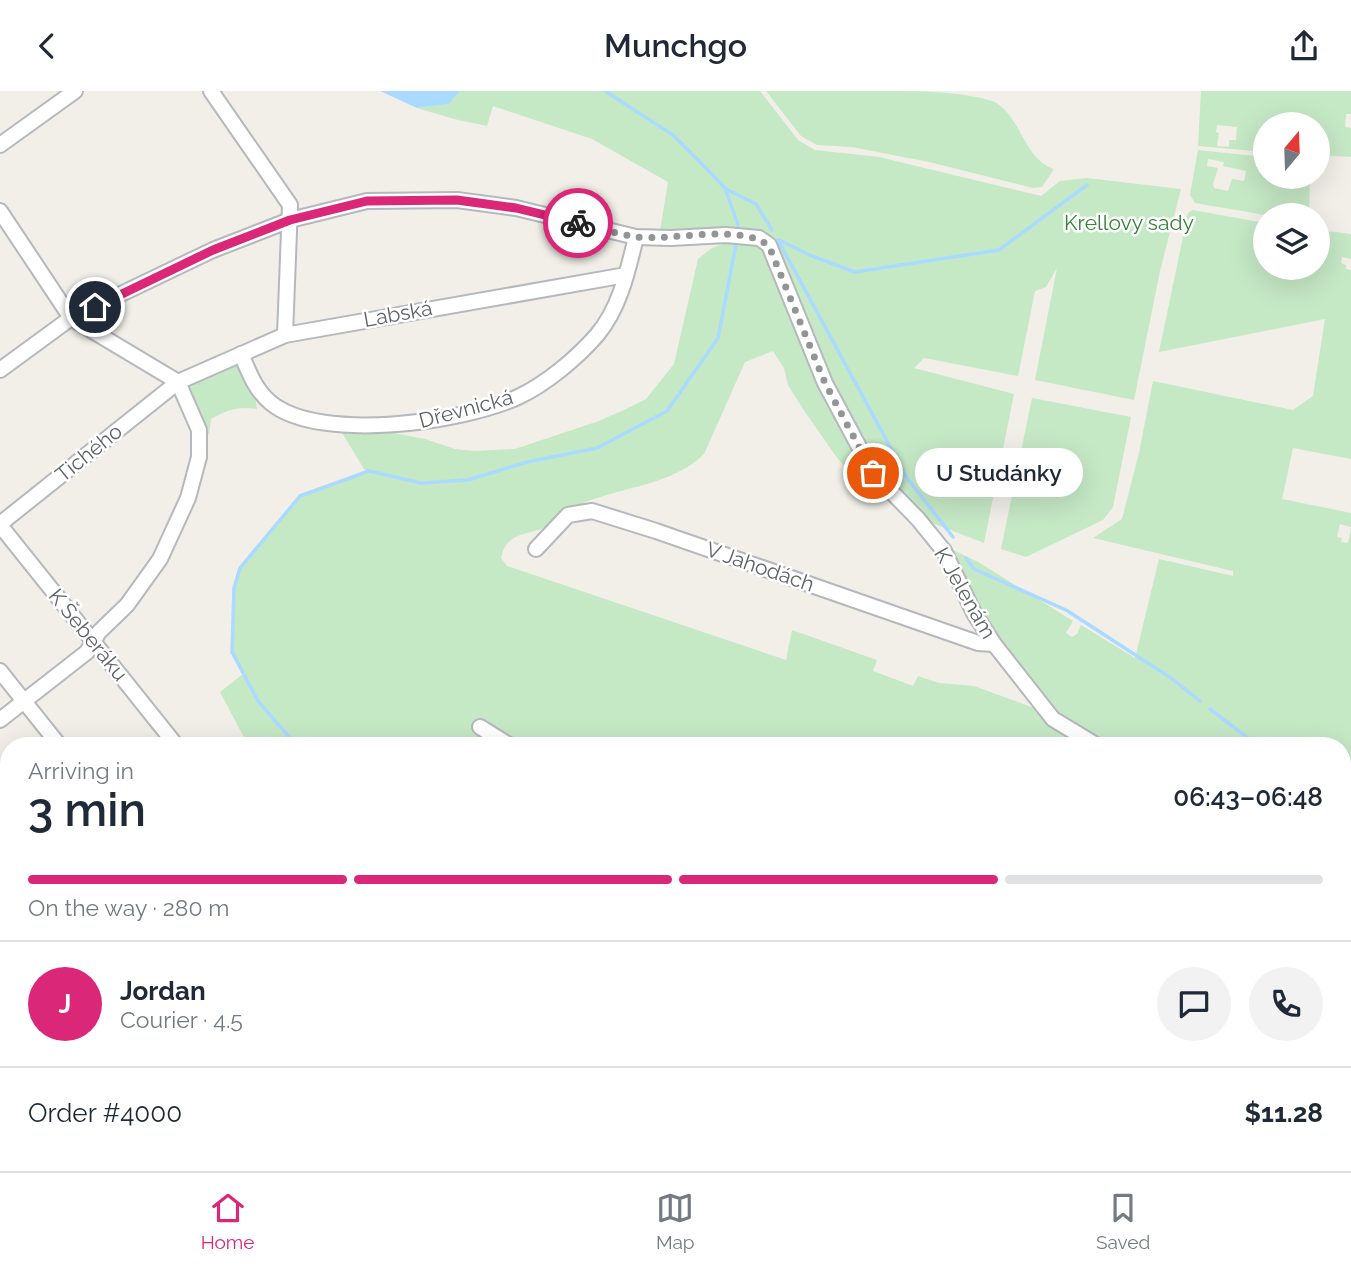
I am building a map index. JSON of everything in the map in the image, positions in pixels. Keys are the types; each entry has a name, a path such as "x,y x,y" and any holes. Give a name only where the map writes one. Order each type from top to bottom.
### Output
{"street":[{"path":"0,145 75,91"},
{"path":"211,91 290,205 285,335"},
{"path":"0,370 71,318 213,250 290,220 367,201 457,200 516,208 636,237"},
{"path":"0,211 71,318 178,382 199,430 198,457 188,498 160,559 127,605 99,632 87,652 0,720"},
{"name":"K Jelenám","path":"636,237 726,235 752,237 769,246 825,383 873,473 918,519 944,551 974,613 994,644 1053,719 1083,737"},
{"name":"Dřevnická","path":"241,354 256,389 272,405 299,417 345,425 415,424 486,408 519,397 543,381 569,362 597,334 611,314 626,275 636,237"},
{"name":"Labská","path":"178,382 285,335 626,275"},
{"name":"Tichého","path":"0,524 178,382"},
{"name":"V Jahodách","path":"536,549 568,516 592,512 656,531 978,643 994,644"},
{"name":"K Šeberáku","path":"0,524 170,737"},
{"path":"0,671 53,737"},
{"path":"480,727 496,737"}],"green space":[{"name":"Krellovy sady","path":"460,91 760,91 798,140 815,150 879,157 1041,196 1060,181 1087,178 1181,189 1160,271 1134,400 1035,380 1057,268 1046,287 1035,291 1018,376 924,358 914,368 1014,394 984,543 909,514 852,474 838,459 803,409 788,385 784,368 773,351 745,362 704,454 692,464 665,478 583,503 552,524 513,539 504,549 501,558 507,566 786,660 792,630 877,660 873,671 913,686 918,676 939,683 974,686 1040,710 1051,723 1071,737 502,737 486,727 473,733 479,737 244,737 220,692 243,674 233,655 234,588 240,569 300,496 353,476 367,474 341,431 394,433 455,449 474,451 515,449 622,411 646,399 674,364 698,259 712,248 731,241 731,226 684,232 660,231 668,182 592,139 493,106 487,126 417,108 449,104"},
{"path":"766,91 926,92 982,98 995,102 1004,109 1036,156 1054,169 1042,187 1033,188 929,162 852,147 817,145 801,136"},
{"path":"1201,91 1351,91 1351,114 1346,114 1345,127 1351,128 1351,157 1330,156 1330,112 1253,112 1253,151 1198,146","holes":["1217,125 1237,127 1236,140 1229,140 1229,147 1217,146"]},
{"path":"1198,150 1253,156 1253,189 1310,189 1309,203 1253,203 1253,213 1195,203 1190,195","holes":["1208,159 1224,162 1223,166 1246,171 1244,181 1232,179 1228,191 1214,188 1218,168 1207,166"]},
{"path":"1193,210 1253,221 1253,280 1330,280 1330,231 1351,234 1351,259 1342,257 1341,263 1351,270 1351,459 1293,448 1282,499 1351,513 1351,527 1340,524 1337,537 1342,538 1341,542 1348,543 1351,528 1351,737 1090,737 1050,705 985,624 949,551 951,549 978,562 1073,621 1066,633 1072,637 1077,634 1081,625 1135,658 1159,559 1233,576 1233,571 1093,538 1122,519 1139,453 1153,381 1293,410 1313,396 1325,319 1159,352 1188,213"},
{"path":"235,365 248,378 257,409 233,409 222,413 211,419 209,435 187,387"},
{"path":"1032,398 1131,417 1113,507 1103,520 1026,557 1001,549"}],"water":[{"path":"380,91 460,91 449,104 417,108"}],"waterway":[{"path":"605,91 673,135 725,188 738,231"},
{"path":"779,240 855,272 999,250 1087,185"},
{"path":"726,189 756,204 772,230"},
{"path":"289,737 258,701 232,652 234,588 240,568 300,496 369,471 421,483 468,480 527,462 597,448 667,411 718,338 737,239"},
{"path":"778,240 907,478 953,537"},
{"path":"966,558 974,569 1066,610 1171,678 1200,701"},
{"path":"1210,709 1247,737"}],"way so far":[{"path":"578,223 636,237 726,235 759,238 769,246 825,383 873,473"}],"place":[{"name":"U Studánky","path":"873,473"}],"route":[{"path":"95,307 213,250 290,220 367,201 457,200 516,208 578,223"}]}
